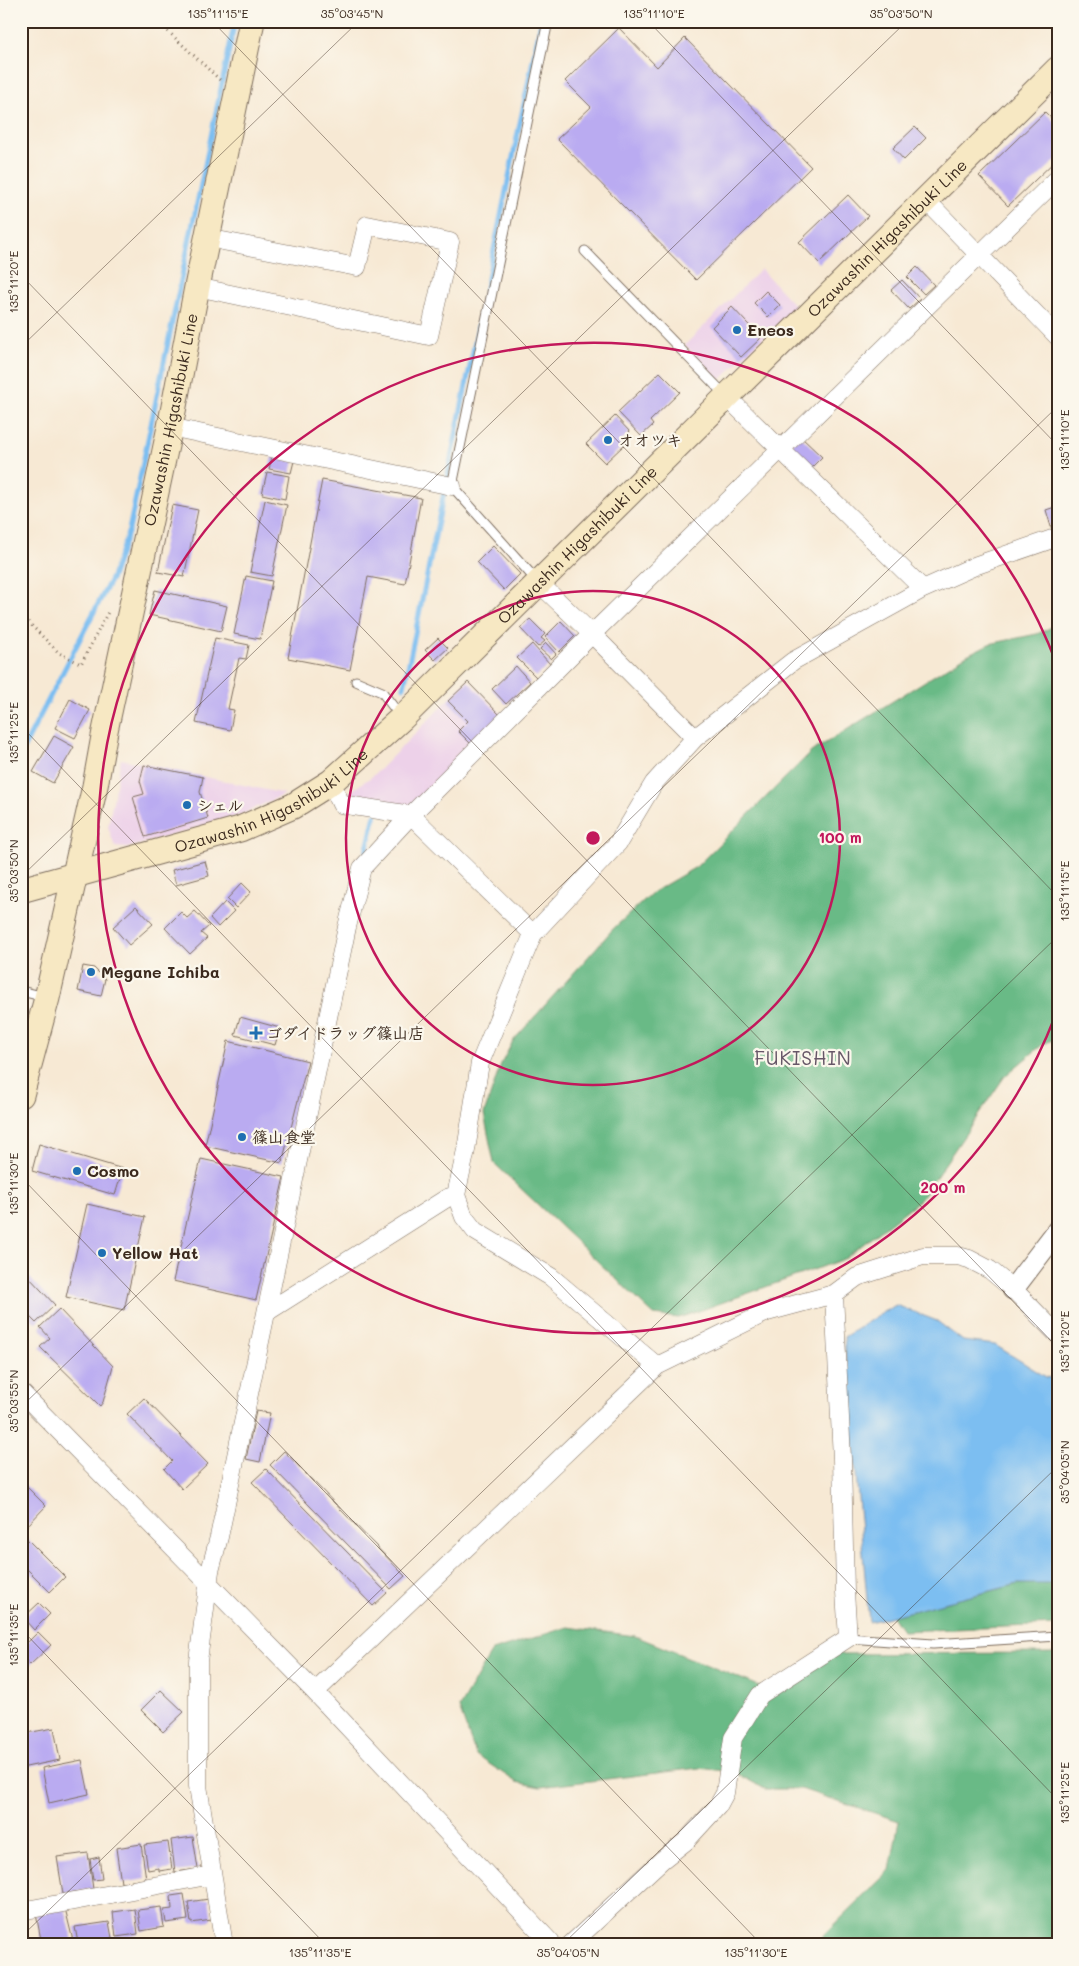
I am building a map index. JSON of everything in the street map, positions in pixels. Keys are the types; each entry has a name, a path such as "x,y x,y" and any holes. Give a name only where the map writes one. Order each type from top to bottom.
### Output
{"main road":[{"name":"Ozawashin Higashibuki Line","path":"21,1094 30,1047 47,998 75,874 170,427 252,21"},
{"name":"Ozawashin Higashibuki Line","path":"75,874 240,829 293,806 331,782 402,718 1058,69"},
{"path":"21,890 75,874"}],"street":[{"path":"224,1945 198,1786 198,1661 210,1586 210,1571 220,1537 347,926 362,868 411,815 592,634 1058,178"},
{"path":"926,200 1058,337"},
{"path":"197,287 429,336 450,242 367,225 357,266 207,238"},
{"path":"727,397 922,589"},
{"path":"170,427 452,486"},
{"path":"657,1366 551,1278 475,1232 464,1217 456,1195 466,1150 480,1063 533,934 618,843 654,783 694,738 792,661 922,589 977,565 1058,537"},
{"path":"538,583 592,634 694,738"},
{"path":"331,782 341,804 411,815 533,934"},
{"path":"266,1312 447,1198 456,1195"},
{"path":"1013,1289 1058,1230"},
{"path":"315,1692 657,1366 766,1312 834,1294 857,1276 923,1256 958,1256 969,1259 990,1270 1013,1289 1058,1334"},
{"path":"570,1945 662,1860 685,1842 718,1806 724,1794 733,1738 760,1695 848,1638 834,1294"},
{"path":"21,1392 315,1692 553,1945"},
{"path":"21,1911 212,1875"}],"lane":[{"path":"538,583 452,486 548,21"},
{"path":"585,251 727,397"},
{"path":"356,681 382,692 402,718"},
{"path":"21,991 47,998"},
{"path":"848,1638 934,1644 1058,1636"}],"path":[{"path":"157,21 216,78 239,90"},
{"path":"21,615 59,654 81,664 110,608"}],"shaded area":[{"path":"761,269 796,307 720,380 685,345"},
{"path":"468,680 502,715 408,808 349,797 348,793 374,775"},
{"name":"シェル","path":"121,759 285,794 238,816 127,848 115,847 108,827"}],"green space":[{"path":"1058,624 1058,1037 1042,1045 1005,1076 921,1199 844,1259 679,1318 654,1315 494,1163 484,1114 501,1064 513,1041 613,929 653,892 696,867 811,752 967,655 989,644 1037,634"},
{"path":"1018,1584 1058,1584 1058,1625 902,1631 892,1616"},
{"path":"568,1627 635,1636 774,1692 820,1654 1058,1653 1058,1945 814,1945 890,1870 899,1821 801,1789 765,1789 734,1772 699,1768 540,1787 516,1782 476,1755 459,1708 492,1651"}],"water":[{"path":"896,1305 937,1321 963,1341 995,1345 1046,1377 1058,1379 1058,1584 1018,1584 869,1622 844,1337"}],"building":[{"path":"619,28 657,67 685,38 811,167 696,280 557,139 591,107 565,81"},
{"path":"1045,112 1058,125 1058,158 1008,206 979,176"},
{"path":"915,127 926,138 904,160 893,148"},
{"path":"848,195 868,216 819,263 799,242"},
{"path":"917,267 934,285 924,294 907,277"},
{"path":"902,280 920,299 909,309 891,290"},
{"path":"766,291 780,305 768,317 754,303"},
{"path":"732,307 761,338 741,357 712,327"},
{"path":"660,372 680,392 650,421 653,425 641,436 618,412"},
{"path":"615,416 630,432 621,441 624,445 605,463 586,444"},
{"path":"800,436 822,457 810,469 789,448"},
{"path":"272,457 294,461 291,473 269,469"},
{"path":"267,472 289,476 285,499 262,494"},
{"path":"322,480 421,498 405,584 368,577 350,670 288,658"},
{"path":"265,500 287,505 272,576 250,572"},
{"path":"172,505 198,510 184,577 158,572"},
{"path":"1058,506 1058,528 1052,530 1046,510"},
{"path":"493,546 520,574 504,590 477,562"},
{"path":"246,576 272,581 260,639 234,634"},
{"path":"155,590 227,606 221,631 149,615"},
{"path":"530,619 545,634 541,638 545,641 538,647 520,628"},
{"path":"561,621 575,636 559,652 545,637"},
{"path":"215,638 249,645 246,659 239,658 228,709 234,710 230,730 196,723"},
{"path":"438,638 448,648 435,660 425,650"},
{"path":"546,643 556,654 551,659 540,649"},
{"path":"532,644 550,664 536,677 517,658"},
{"path":"516,666 530,682 506,704 492,689"},
{"path":"468,682 500,715 470,743 458,731 468,721 448,701"},
{"path":"70,699 90,710 75,738 55,728"},
{"path":"54,736 74,747 53,783 33,772"},
{"path":"144,765 203,777 200,792 208,818 145,837 133,797 144,794 140,781"},
{"path":"205,861 209,876 176,885 172,870"},
{"path":"242,883 251,892 236,908 227,899"},
{"path":"225,902 234,911 218,927 210,918"},
{"path":"136,906 153,924 129,945 113,927"},
{"path":"195,911 209,926 201,933 207,938 190,954 165,928 181,912 187,918"},
{"path":"83,966 94,968 105,979 101,996 78,991"},
{"path":"240,1017 280,1028 275,1045 235,1035"},
{"path":"228,1041 308,1061 282,1163 205,1146"},
{"path":"39,1144 123,1169 115,1195 32,1171"},
{"path":"201,1159 284,1177 256,1300 173,1281"},
{"path":"87,1204 145,1217 124,1310 66,1297"},
{"path":"28,1276 55,1305 36,1323 21,1308 21,1283"},
{"path":"59,1309 113,1366 103,1402 100,1406 40,1347 50,1338 40,1327"},
{"path":"144,1398 208,1464 182,1489 164,1469 172,1461 127,1414"},
{"path":"256,1411 270,1413 260,1462 246,1459"},
{"path":"284,1451 405,1576 391,1589 270,1465"},
{"path":"266,1469 387,1593 373,1606 252,1482"},
{"path":"21,1481 46,1506 27,1526 21,1520"},
{"path":"21,1533 65,1577 50,1592 21,1563"},
{"path":"39,1603 50,1614 34,1630 23,1618"},
{"path":"38,1632 51,1645 30,1665 21,1656 21,1649"},
{"path":"161,1690 184,1712 163,1732 141,1710"},
{"path":"54,1728 60,1760 21,1768 21,1734"},
{"path":"82,1760 89,1794 49,1803 42,1768"},
{"path":"193,1837 198,1869 175,1872 171,1840"},
{"path":"168,1842 172,1869 159,1871 159,1868 148,1870 144,1845"},
{"path":"141,1844 146,1879 121,1883 116,1848"},
{"path":"88,1853 93,1889 63,1894 57,1857"},
{"path":"99,1857 102,1879 93,1880 90,1859"},
{"path":"184,1894 188,1920 166,1923 164,1910 172,1909 171,1896"},
{"path":"209,1899 212,1920 191,1923 188,1902"},
{"path":"161,1907 164,1927 141,1931 138,1910"},
{"path":"65,1908 74,1945 42,1945 36,1914"},
{"path":"135,1909 138,1934 116,1937 113,1912"},
{"path":"109,1922 112,1938 78,1943 75,1927"}],"waterway":[{"path":"21,753 112,577 129,530 235,21"},
{"path":"404,687 541,21"},
{"path":"366,853 375,815"}],"place":[{"name":"Eneos","path":"737,330"},
{"name":"オオツキ","path":"608,440"},
{"name":"シェル","path":"187,805"},
{"name":"Megane Ichiba","path":"91,972"},
{"name":"ゴダイドラッグ篠山店","path":"256,1033"},
{"name":"篠山食堂","path":"242,1137"},
{"name":"Cosmo","path":"77,1171"},
{"name":"Yellow Hat","path":"102,1253"}],"district":[{"name":"FUKISHIN","path":"803,1058"}]}
